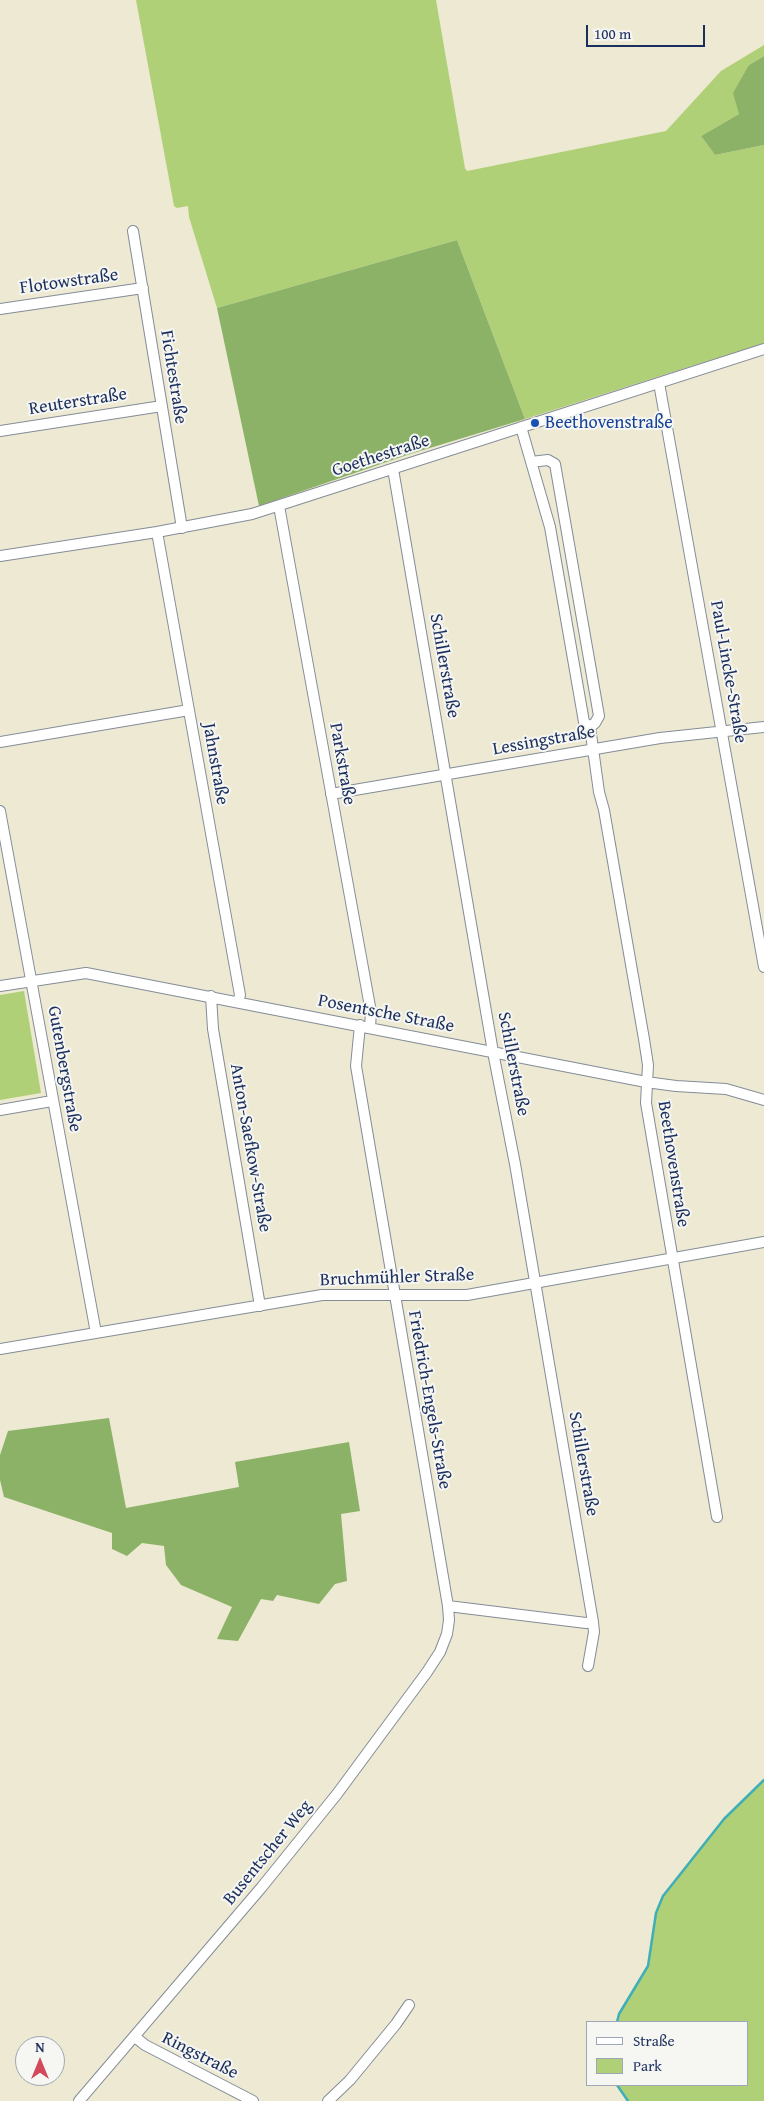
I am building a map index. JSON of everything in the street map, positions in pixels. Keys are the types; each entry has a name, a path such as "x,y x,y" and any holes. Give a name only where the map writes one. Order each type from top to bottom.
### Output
{"street":[{"name":"Fichtestraße","path":"134,231 182,528"},
{"name":"Flotowstraße","path":"0,309 142,288"},
{"name":"Goethestraße","path":"0,556 182,528 234,518 280,506 764,349"},
{"name":"Paul-Lincke-Straße","path":"658,383 764,967"},
{"name":"Reuterstraße","path":"0,431 162,406"},
{"name":"Beethovenstraße","path":"521,427 550,527 584,722 590,727 599,792 604,810 648,1065 646,1103 717,1517"},
{"name":"Beethovenstraße","path":"532,462 548,460 555,464 599,716 596,723 590,727"},
{"name":"Schillerstraße","path":"393,469 536,1283 593,1622 594,1632 588,1666"},
{"name":"Parkstraße","path":"280,506 371,1012 365,1026"},
{"name":"Jahnstraße","path":"157,532 240,995 238,1002"},
{"path":"0,742 189,710"},
{"name":"Lessingstraße","path":"331,794 660,738 764,727"},
{"name":"Gutenbergstraße","path":"0,811 96,1332"},
{"name":"Posentsche Straße","path":"0,986 86,973 646,1082 676,1086 726,1088 764,1100"},
{"name":"Anton-Saefkow-Straße","path":"211,996 213,1028 260,1306"},
{"name":"Friedrich-Engels-Straße","path":"365,1026 356,1066 448,1606"},
{"path":"0,1110 52,1101"},
{"name":"Bruchmühler Straße","path":"0,1349 334,1294 394,1296 467,1295 764,1242"},
{"path":"448,1606 586,1623 593,1622"},
{"name":"Busentscher Weg","path":"79,2101 261,1888 337,1794 440,1652 449,1620 448,1606"},
{"path":"328,2101 350,2080 396,2024 409,2005"},
{"name":"Ringstraße","path":"135,2037 145,2045 252,2101"}],"green space":[{"path":"136,0 436,0 467,171 666,131 721,71 764,45 764,56 749,65 739,114 701,136 715,155 764,145 764,343 525,419 457,240 217,308 189,217 188,206 177,208 174,206"},
{"path":"764,56 764,145 715,155 701,136 739,114 733,93 749,65"},
{"path":"457,240 525,419 407,455 259,506 217,308"},
{"path":"24,991 41,1093 0,1100 0,995"},
{"path":"109,1418 126,1508 239,1487 235,1462 349,1442 360,1511 341,1514 347,1581 335,1584 319,1604 277,1595 273,1601 261,1599 238,1641 217,1639 232,1607 181,1585 166,1565 164,1546 142,1543 127,1556 112,1549 112,1533 4,1497 0,1480 0,1455 8,1431"},
{"path":"764,1780 764,2101 628,2101 618,2086 749,2086 749,2021 617,2021 619,2014 648,1966 656,1913 663,1896 724,1819"}],"waterway":[{"path":"617,2021 619,2014 648,1966 656,1913 663,1896 724,1819 764,1780"},
{"path":"618,2086 628,2101"}],"place":[{"name":"Beethovenstraße","path":"535,423"}]}
